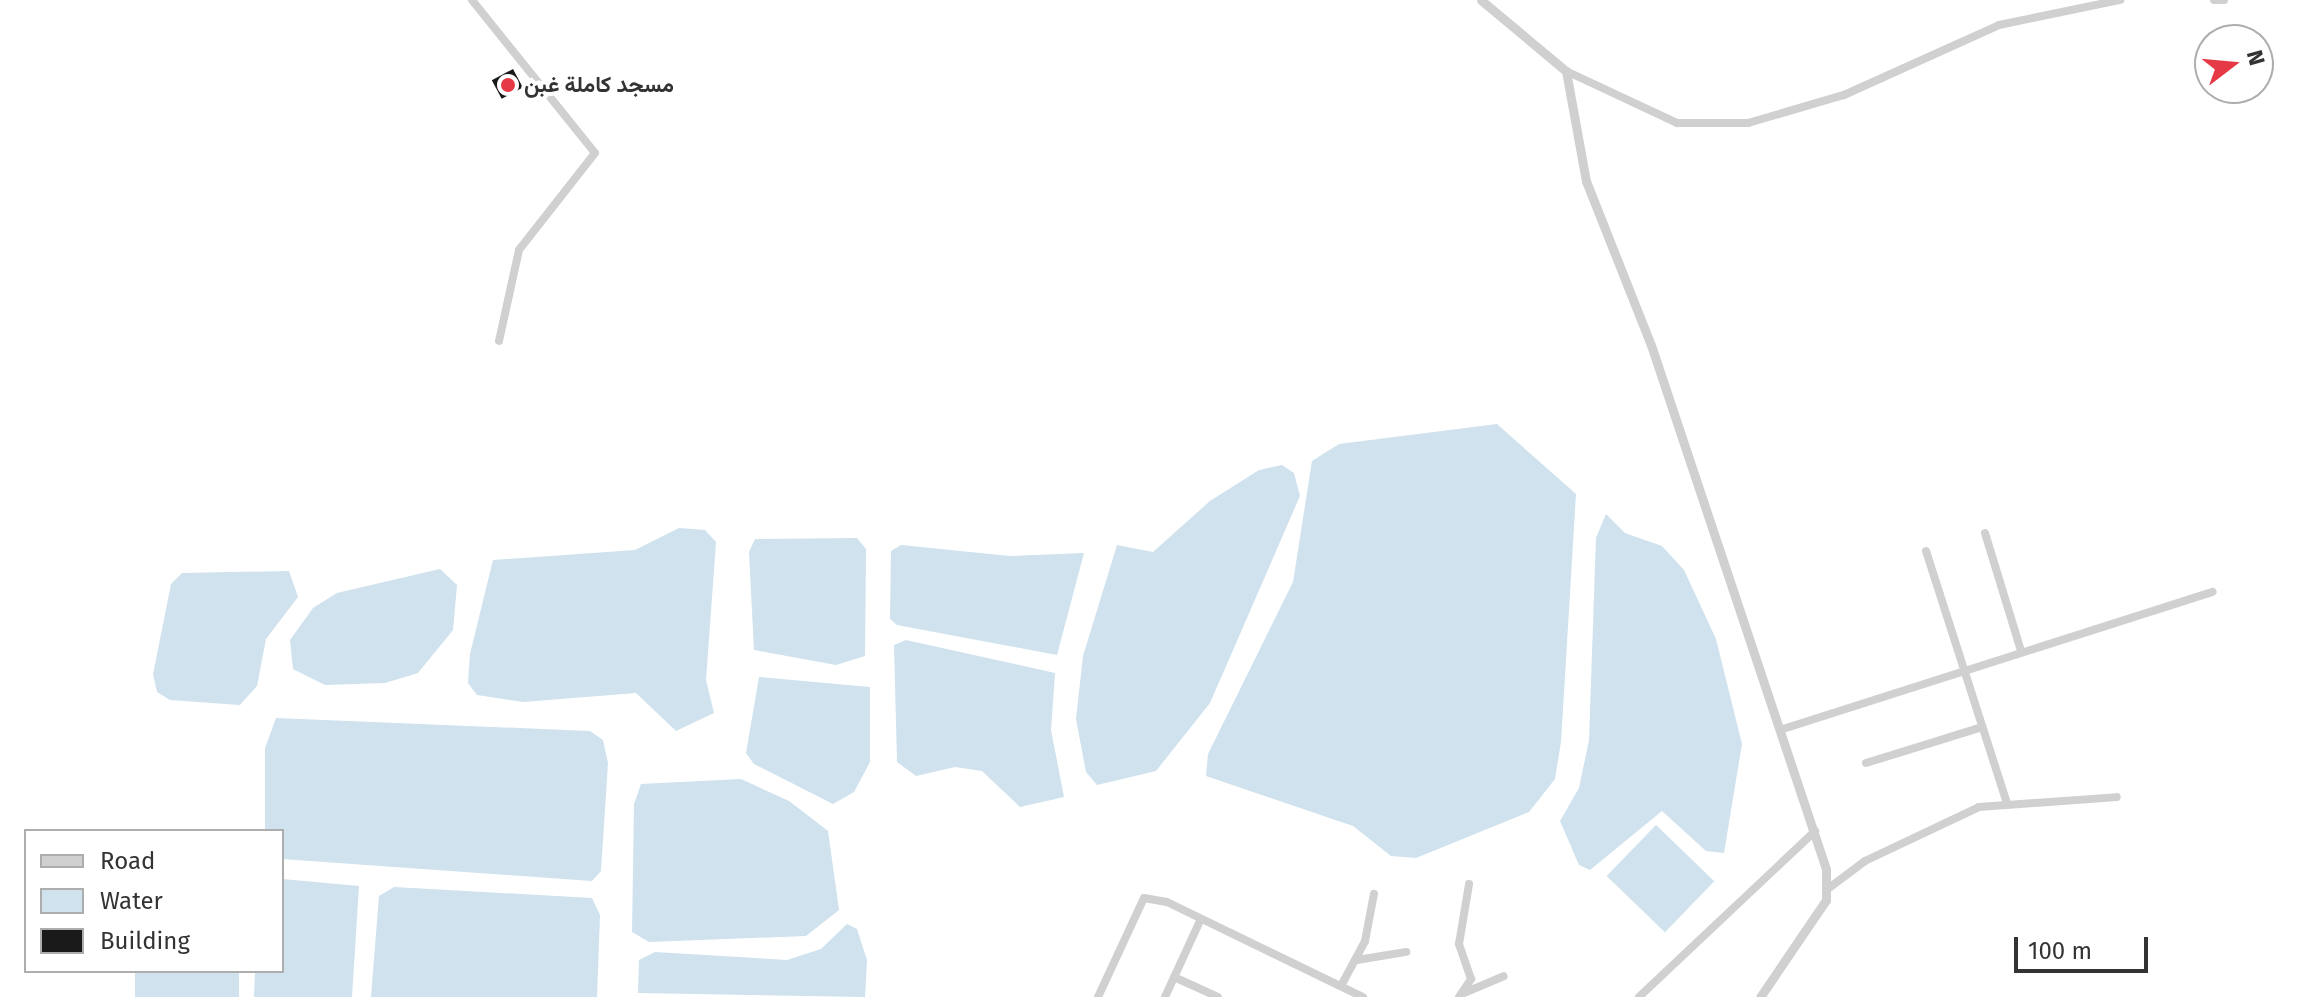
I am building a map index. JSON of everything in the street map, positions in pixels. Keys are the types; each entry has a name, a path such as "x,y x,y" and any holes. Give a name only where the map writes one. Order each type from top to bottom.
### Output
{"street":[{"path":"472,0 595,153 519,250 499,341"},
{"path":"1481,0 1566,71 1677,123 1748,123 1857,90 1999,25 2120,0"},
{"path":"2214,0 2224,0"},
{"path":"1566,71 1586,181 1783,729 1829,888"},
{"path":"1985,533 2021,651"},
{"path":"1926,551 1979,728 2006,800"},
{"path":"1783,729 2213,592"},
{"path":"1866,763 1979,728"},
{"path":"1760,997 1829,888 1958,813 2006,800 2117,797"},
{"path":"1639,997 1815,831"},
{"path":"1750,874 1759,882"},
{"path":"1461,995 1470,970 1459,944 1469,884"},
{"path":"1341,986 1357,960 1374,894"},
{"path":"1098,997 1144,898 1363,997"},
{"path":"1165,997 1200,921"},
{"path":"1357,960 1406,952"},
{"path":"1461,995 1504,976"},
{"path":"1174,977 1218,997"}],"water":[{"path":"1497,424 1576,494 1561,742 1555,779 1529,812 1416,858 1391,856 1353,826 1206,776 1208,754 1293,582 1312,461 1339,444"},
{"path":"1282,465 1294,473 1300,496 1210,703 1156,771 1097,785 1086,772 1076,719 1083,656 1117,545 1153,552 1210,501 1259,470"},
{"path":"1606,514 1625,533 1662,546 1684,570 1716,639 1742,744 1724,853 1706,851 1662,811 1590,870 1579,865 1560,821 1579,788 1589,740 1596,538"},
{"path":"679,528 705,530 716,542 706,680 714,713 676,731 636,693 523,702 477,695 468,683 470,654 493,560 635,550"},
{"path":"857,538 866,549 865,656 836,665 754,650 749,552 755,539"},
{"path":"901,545 1010,556 1084,553 1057,655 897,625 890,619 891,551"},
{"path":"440,569 457,585 453,630 418,673 385,683 325,685 293,669 290,640 313,608 337,593"},
{"path":"289,571 298,597 266,639 257,686 240,705 170,700 157,692 153,674 171,584 182,573"},
{"path":"906,640 1055,673 1051,730 1064,797 1020,807 982,771 955,767 916,776 897,762 894,645"},
{"path":"759,677 870,687 870,762 854,792 833,804 754,764 746,753"},
{"path":"276,718 590,731 603,740 608,763 601,871 592,881 284,859 284,829 265,829 265,748"},
{"path":"741,779 789,801 828,831 839,910 806,936 649,942 632,932 634,804 641,784"},
{"path":"1656,825 1714,881 1665,932 1607,876"},
{"path":"284,879 359,886 352,997 254,997 255,973 284,973"},
{"path":"394,887 592,898 600,915 597,997 371,997 379,896"},
{"path":"847,924 857,929 867,960 865,997 638,993 639,960 655,952 787,960 821,949"},
{"path":"135,973 239,973 239,997 135,997"}],"building":[{"name":"مسجد كاملة غبن","path":"513,69 523,88 502,99 492,80"}],"place":[{"name":"مسجد كاملة غبن","path":"508,85"}]}
